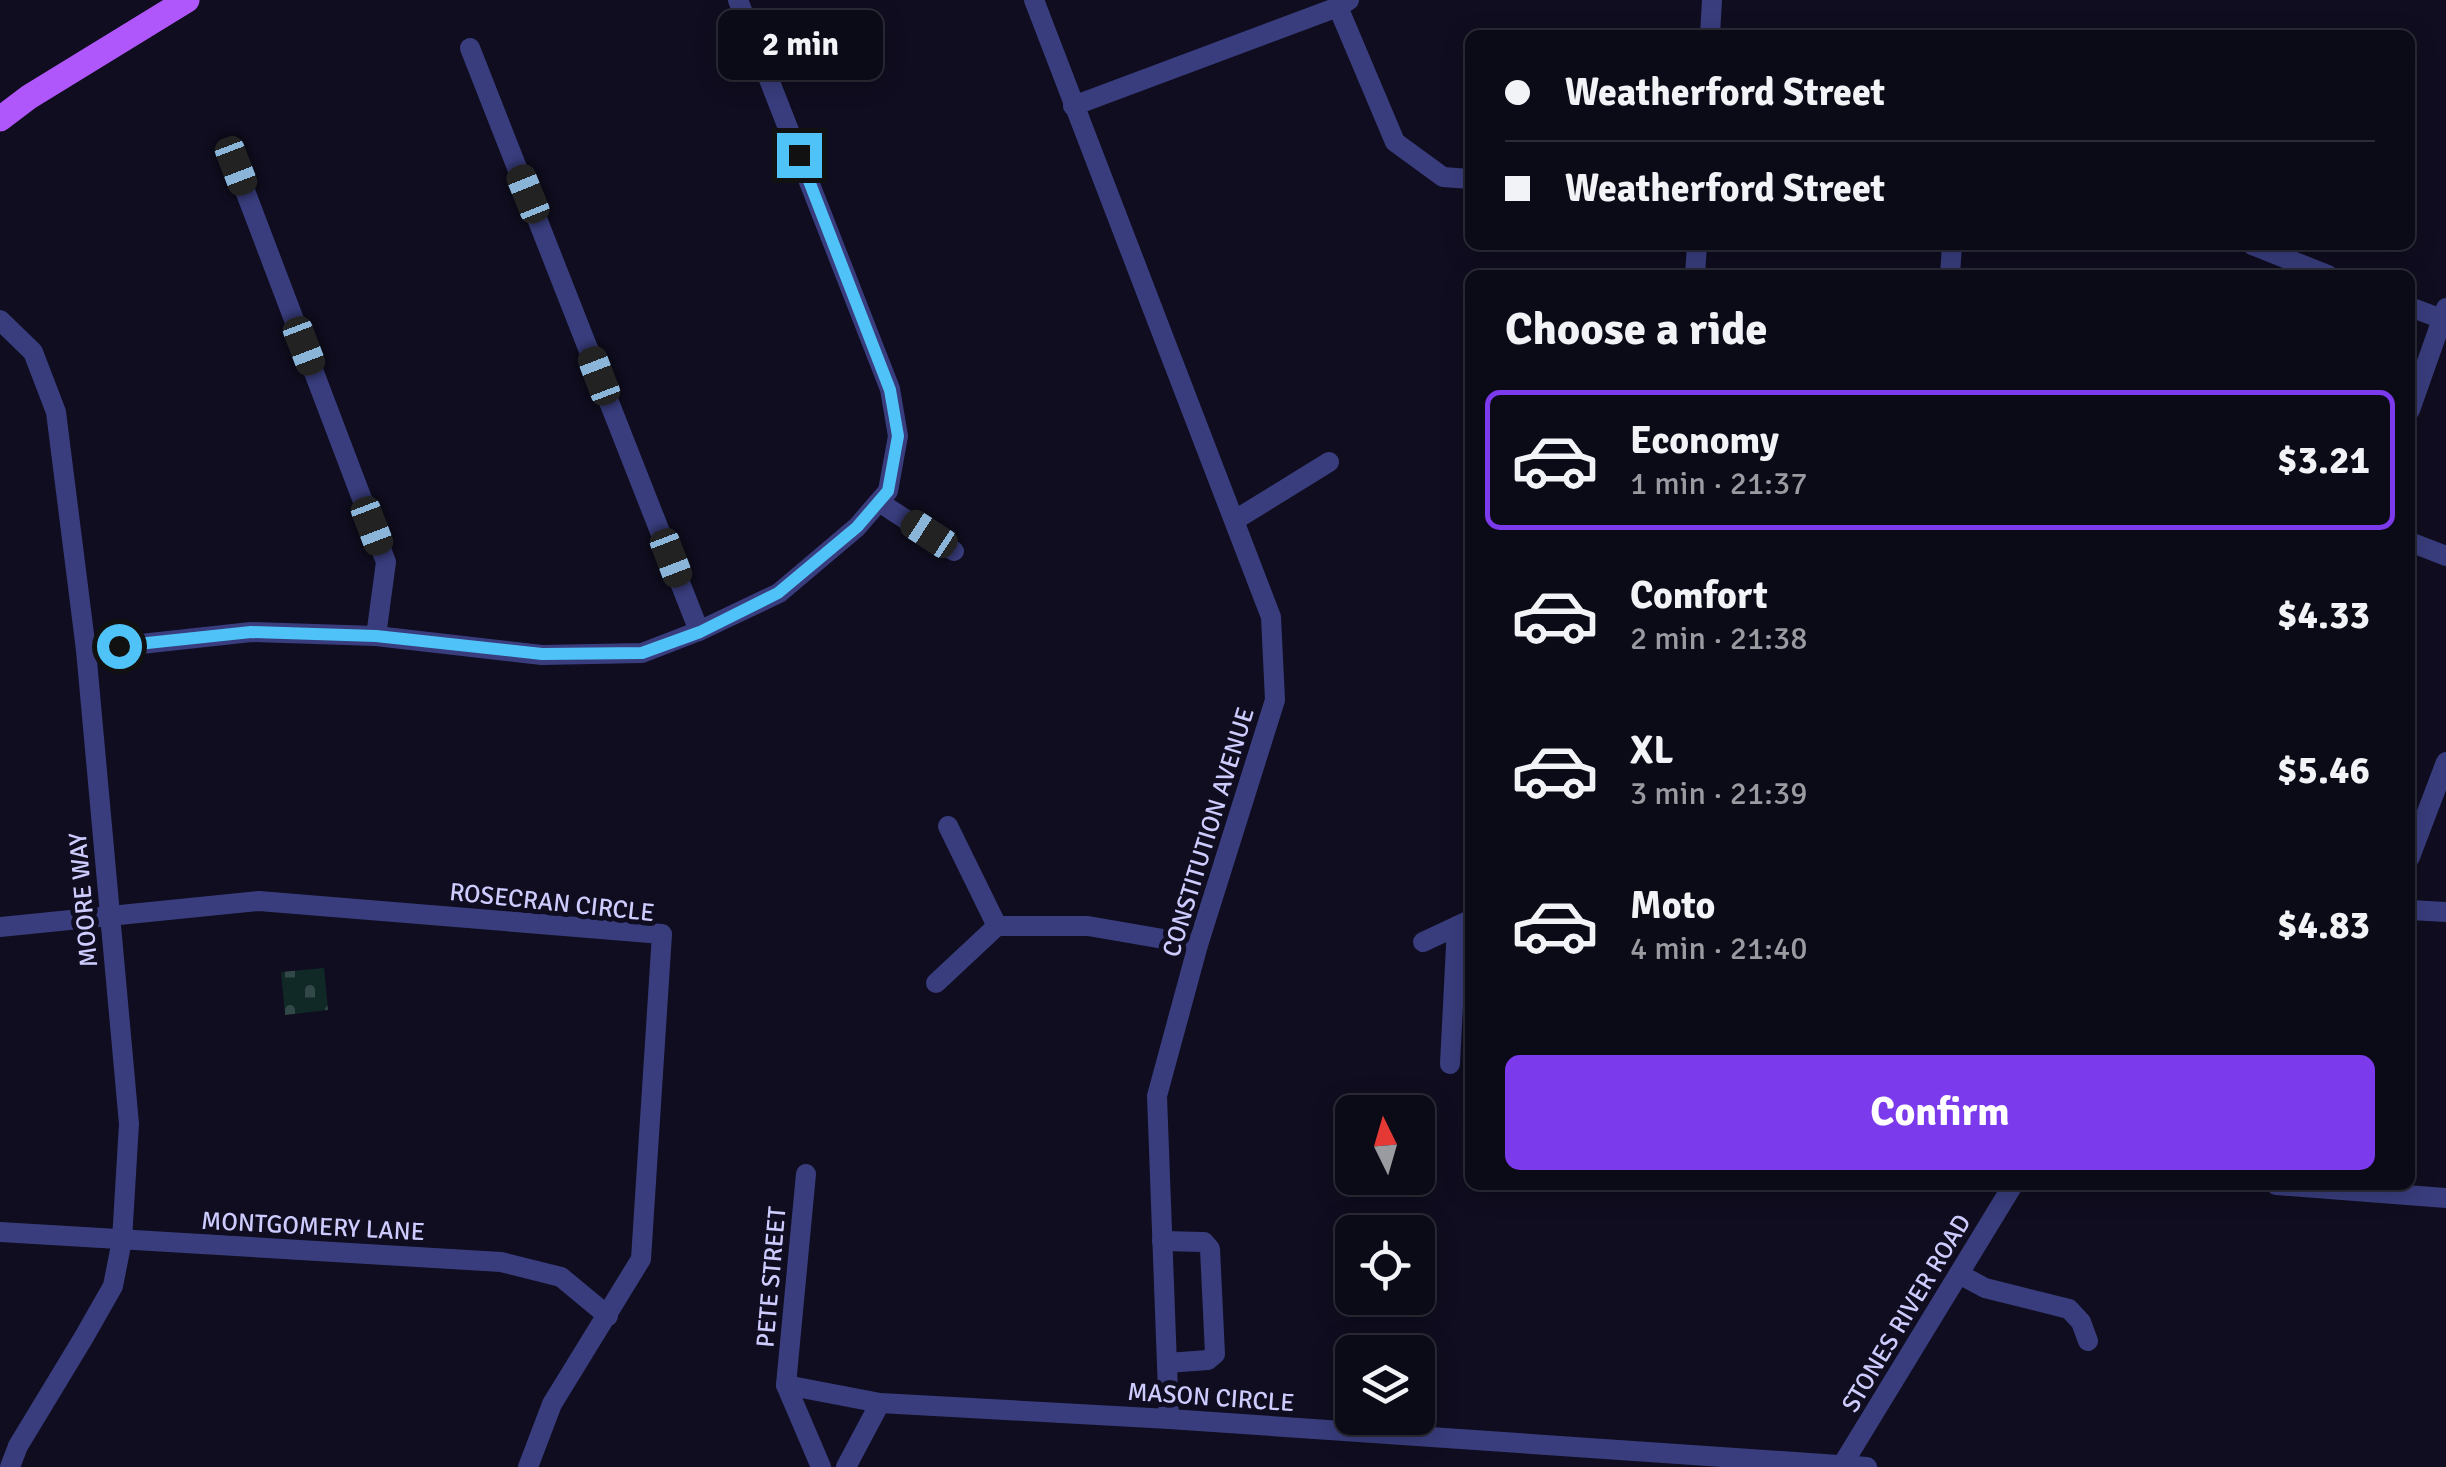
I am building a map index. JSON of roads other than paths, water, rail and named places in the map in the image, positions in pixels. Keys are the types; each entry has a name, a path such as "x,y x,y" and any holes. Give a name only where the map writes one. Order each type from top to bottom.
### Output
{"main road":[{"path":"0,119 188,0"}],"street":[{"path":"86,650 251,632 376,636 542,654 642,653 700,632 778,593 857,527 888,491 898,436 890,390 738,0"},
{"name":"CONSTITUTION AVENUE","path":"1034,0 1271,617 1275,700 1198,945 1157,1096 1168,1419"},
{"path":"1710,30 1712,0"},
{"path":"1074,106 1344,4 1395,142 1443,177 1465,179"},
{"path":"470,48 700,632"},
{"path":"236,166 386,562 376,636"},
{"path":"2265,250 2315,270"},
{"path":"2415,308 2444,314 2415,396"},
{"name":"MOORE WAY","path":"0,320 33,352 56,412 86,650 129,1124 122,1240 112,1286 18,1446 10,1467"},
{"path":"1235,520 1329,462"},
{"path":"879,502 954,551"},
{"path":"2415,544 2446,556"},
{"path":"2415,844 2446,762"},
{"path":"948,826 997,926"},
{"name":"ROSECRAN CIRCLE","path":"0,928 259,901 662,934 642,1259 552,1404 528,1467"},
{"path":"2415,910 2446,912"},
{"path":"1423,942 1463,923"},
{"path":"1450,1064 1463,923"},
{"path":"936,984 997,926 1088,926 1198,945"},
{"name":"PETE STREET","path":"786,1385 806,1174"},
{"name":"STONES RIVER ROAD","path":"1842,1466 2010,1190"},
{"path":"2341,1190 2446,1198"},
{"name":"MONTGOMERY LANE","path":"0,1232 501,1262 561,1276 608,1316"},
{"path":"1162,1241 1204,1242 1210,1249 1214,1354 1208,1360 1166,1363"},
{"path":"1958,1274 1985,1288 2069,1309 2081,1322 2088,1341"},
{"path":"786,1385 821,1467"},
{"name":"MASON CIRCLE","path":"786,1385 880,1403 1867,1467"},
{"path":"846,1467 880,1403"}]}
